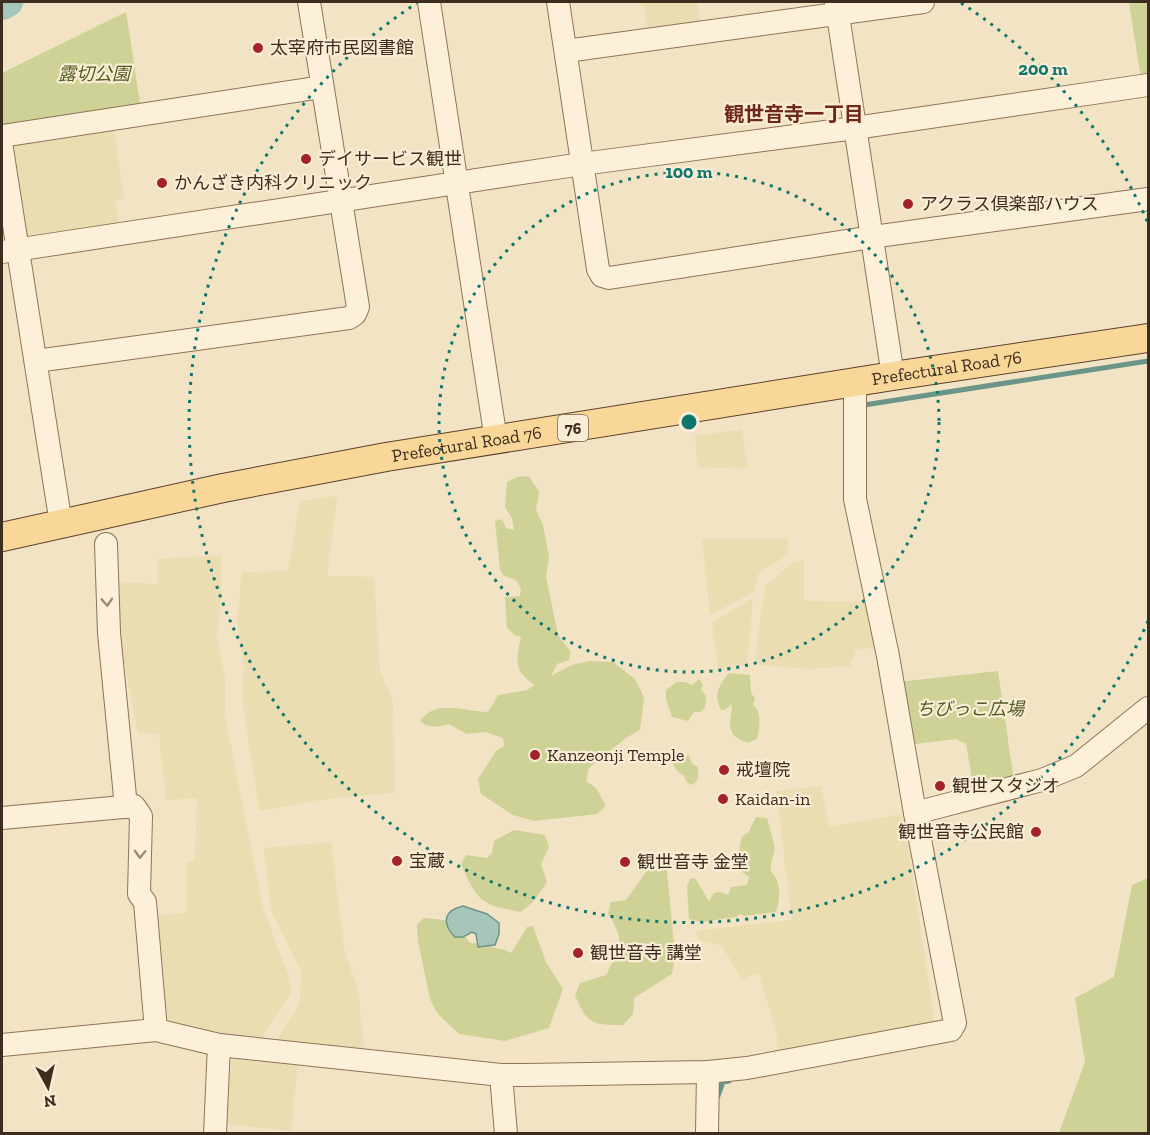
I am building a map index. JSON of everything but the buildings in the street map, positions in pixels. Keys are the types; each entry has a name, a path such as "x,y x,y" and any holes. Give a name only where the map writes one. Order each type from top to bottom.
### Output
{"main road":[{"name":"Prefectural Road 76","path":"2,537 223,488 386,457 893,376 1149,338"}],"street":[{"path":"36,361 349,318 355,314 358,307 309,2"},
{"path":"429,2 496,440"},
{"path":"558,2 598,269 602,276 609,278 872,237 1149,199"},
{"path":"566,51 837,8 923,2"},
{"path":"837,8 893,376"},
{"path":"9,251 582,164 855,128 1149,85"},
{"path":"2,136 322,87"},
{"path":"2,148 9,251 36,361 61,524"},
{"path":"2,1045 156,1030 219,1045 501,1075 708,1072 747,1068 951,1030 955,1023 888,657 855,499 855,382"},
{"path":"106,544 109,633 126,807"},
{"path":"915,813 1042,780 1076,766 1149,708"},
{"path":"2,818 134,806 141,816 139,894 145,902 156,1030"},
{"path":"215,1134 219,1045"},
{"path":"707,1134 708,1072"},
{"path":"501,1075 506,1134"}],"shaded area":[{"path":"643,2 697,2 700,24 648,32"},
{"path":"114,129 124,198 115,200 119,224 28,237 23,233 11,145"},
{"path":"742,429 748,469 698,467 695,436"},
{"path":"337,496 327,576 374,577 380,671 393,702 395,793 326,799 259,811 242,698 244,667 237,623 242,572 288,571 300,501"},
{"path":"787,538 789,554 758,574 754,592 710,615 702,539"},
{"path":"221,555 221,597 217,637 225,678 225,715 263,908 289,977 291,993 262,1038 192,1034 165,1023 154,915 186,913 186,862 195,860 197,798 166,800 159,734 138,733 117,626 118,582 158,584 158,559"},
{"path":"804,561 804,601 867,602 875,647 854,651 855,659 850,660 851,666 810,669 759,665 755,658 765,586 793,562"},
{"path":"753,598 747,665 718,670 712,623"},
{"path":"821,786 829,827 903,814 935,1024 777,1053 778,1040 759,973 742,979 722,946 699,940 696,931 792,920 776,791"},
{"path":"331,842 345,954 358,990 365,1054 275,1044 300,1003 301,971 271,910 264,848"},
{"path":"232,1056 298,1063 291,1131 225,1124"}],"green space":[{"path":"1129,2 1148,2 1148,78 1141,79"},
{"name":"露切公園","path":"126,12 141,109 11,130 2,124 2,73"},
{"path":"529,476 539,492 536,510 543,525 549,557 546,577 558,635 571,652 569,660 557,664 551,676 572,665 589,661 613,662 635,679 644,697 640,730 626,738 589,768 586,781 596,788 606,806 597,814 534,821 513,815 481,794 478,779 496,751 504,746 503,738 485,732 467,734 449,724 433,727 420,721 427,714 442,708 488,712 498,695 527,690 535,685 523,675 518,664 521,637 507,628 505,597 520,596 521,588 516,580 504,576 500,570 495,521 502,519 506,528 514,530 512,518 505,507 507,482 517,477"},
{"name":"ちびっこ広場","path":"998,671 1014,781 974,790 966,744 956,739 907,745 898,682"},
{"path":"729,673 750,675 751,693 755,698 753,705 758,712 759,726 757,739 748,743 740,740 732,732 730,723 732,704 725,710 721,710 717,700 718,690"},
{"path":"699,679 703,685 701,690 706,696 705,708 700,712 694,712 688,721 672,717 666,699 666,690 677,682 692,685"},
{"path":"689,755 692,764 698,767 698,778 691,785 676,769 672,759"},
{"path":"756,817 767,818 773,840 774,853 771,872 777,880 779,891 776,912 744,916 740,914 736,917 701,922 689,919 687,887 690,879 695,878 709,901 714,893 721,892 728,895 731,887 747,885 749,877 742,872 738,856 742,836 748,833"},
{"path":"514,830 545,835 549,847 541,864 547,882 534,901 521,912 497,907 482,899 476,894 461,864 466,855 487,858 492,853 494,841"},
{"path":"656,858 666,861 675,956 672,974 634,998 633,1014 623,1025 597,1023 583,1012 575,995 580,983 606,975 619,944 617,931 608,913 611,902 626,900"},
{"path":"1148,878 1148,1133 1059,1133 1085,1062 1075,998 1114,977 1132,885"},
{"path":"424,918 456,921 469,942 511,953 527,927 533,926 546,962 563,989 549,1028 505,1041 459,1034 437,1013 430,999 418,941 417,924"}],"water":[{"path":"463,906 487,914 499,923 499,934 495,945 478,947 476,934 472,932 463,937 455,937 446,922 448,914"}],"waterway":[{"path":"2,5 8,2"},
{"path":"864,405 1148,361"},
{"path":"718,1096 723,1082 729,1081"}],"place":[{"name":"太宰府市民図書館","path":"258,48"},
{"name":"デイサービス観世","path":"306,159"},
{"name":"かんざき内科クリニック","path":"162,183"},
{"name":"アクラス倶楽部ハウス","path":"908,204"},
{"name":"Kanzeonji Temple","path":"535,755"},
{"name":"戒壇院","path":"724,770"},
{"name":"観世スタジオ","path":"940,786"},
{"name":"Kaidan-in","path":"723,799"},
{"name":"観世音寺公民館","path":"1036,832"},
{"name":"宝蔵","path":"397,861"},
{"name":"観世音寺 金堂","path":"625,862"},
{"name":"観世音寺 講堂","path":"578,953"}],"district":[{"name":"観世音寺一丁目","path":"794,114"}]}
